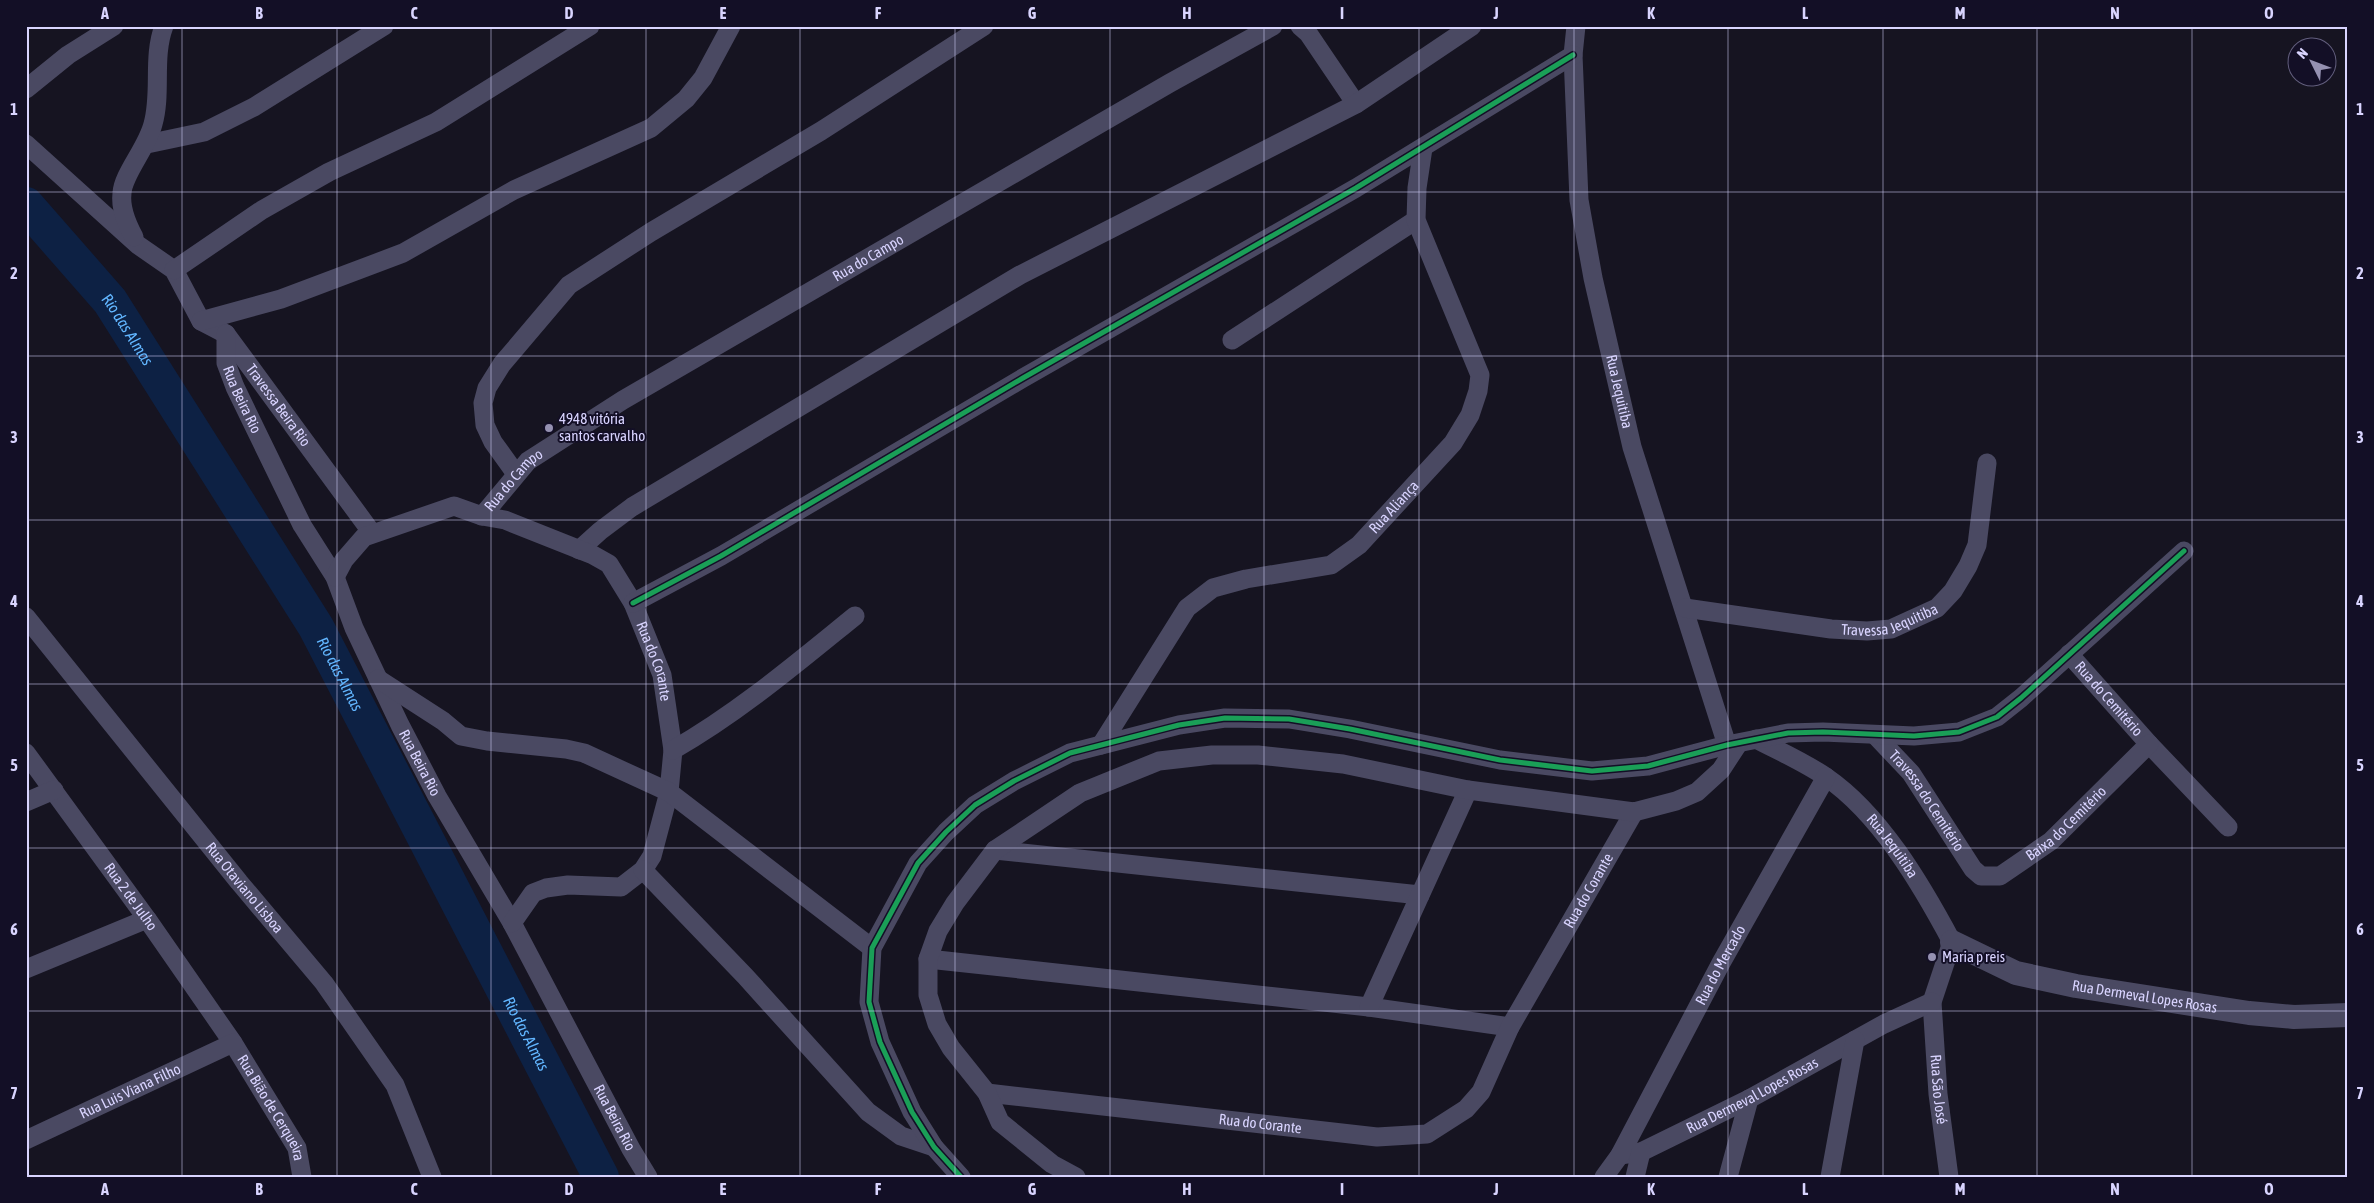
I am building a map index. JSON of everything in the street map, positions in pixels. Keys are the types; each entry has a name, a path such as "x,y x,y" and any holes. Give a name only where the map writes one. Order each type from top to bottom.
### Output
{"street":[{"path":"26,89 68,55 114,26"},
{"path":"138,245 123,212 122,193 126,178 147,144 157,106 157,52 164,26"},
{"path":"147,144 204,132 254,108 384,26"},
{"path":"174,270 262,210 329,172 436,122 590,26"},
{"path":"26,144 138,245 174,270 201,321 281,299 403,253 514,190 651,128 686,99 704,78 731,26"},
{"path":"516,474 493,442 485,425 483,403 487,388 502,364 569,286 651,232 820,131 984,26"},
{"name":"Rua do Campo","path":"482,516 528,461 623,400 1162,88 1273,26"},
{"path":"1300,26 1308,33 1356,104"},
{"path":"579,550 632,506 1020,275 1356,104 1472,26"},
{"name":"Rua Jequitiba","path":"1576,26 1573,55 1579,200 1593,278 1632,447 1685,608 1740,743 1826,777 1866,812 1895,849 1928,898 1952,942"},
{"path":"633,603 720,556 1023,378 1423,148 1573,55"},
{"name":"Rua Aliança","path":"1101,745 1187,608 1213,588 1246,579 1331,565 1340,560 1360,545 1453,443 1470,416 1480,375 1416,220 1417,188 1423,148"},
{"path":"1232,340 1416,220"},
{"name":"Travessa Beira Rio","path":"201,321 226,334 372,533"},
{"name":"Rua Beira Rio","path":"226,334 226,363 234,386 302,525 335,577 354,628 378,679 438,796 512,923 648,1177"},
{"name":"Travessa Jequitiba","path":"1685,608 1831,629 1867,631 1891,629 1937,608 1953,591 1968,566 1977,545 1987,463"},
{"name":"Rua do Corante","path":"335,577 353,548 364,537 454,506 482,516 505,520 610,564 633,603 662,675 673,750 669,792 654,850 643,870"},
{"path":"961,1177 934,1147 912,1112 880,1042 869,1002 872,948 918,863 975,805 1014,780 1070,753 1180,725 1225,718 1289,719 1350,729 1500,760 1592,771 1648,766 1788,733 1823,732 1936,736 1959,732 1997,717 2021,698 2184,550"},
{"path":"673,750 701,734 766,687 855,616"},
{"name":"Rua Otaviano Lisboa","path":"26,617 239,882 324,983 394,1085 432,1177"},
{"name":"Rua do Cemitério","path":"2068,654 2150,744"},
{"path":"378,679 442,721 461,736 487,741 566,748 584,753 669,792 872,948"},
{"name":"Travessa do Cemitério","path":"1875,735 1911,773 1974,869"},
{"path":"1076,1177 1052,1164 1000,1122 987,1093 951,1048 937,1024 928,995 928,959 938,932 955,903 995,850 1080,793 1159,761 1212,755 1258,755 1343,764 1468,790 1634,812 1676,801 1697,792 1721,770 1740,743"},
{"path":"2150,744 2228,826"},
{"name":"Baixa do Cemitério","path":"1974,869 1981,876 2000,876 2030,856 2051,841 2150,744"},
{"name":"Rua 2 de Julho","path":"26,753 147,919 233,1043"},
{"name":"Rua do Mercado","path":"1620,1155 1716,972 1826,777"},
{"path":"26,802 54,790"},
{"path":"1369,1007 1468,790"},
{"name":"Rua do Corante","path":"987,1093 1377,1137 1427,1134 1448,1123 1466,1109 1481,1092 1510,1027 1634,812"},
{"path":"995,850 1420,895"},
{"path":"512,923 533,893 546,888 568,885 621,887 643,870 745,976 868,1112 901,1136 934,1147"},
{"path":"26,969 147,919"},
{"path":"1932,1002 1952,942"},
{"name":"Rua Dermeval Lopes Rosas","path":"1952,942 2000,967 2032,978 2058,983 2249,1013 2294,1017 2348,1015"},
{"path":"928,959 1369,1007 1510,1027"},
{"name":"Rua Dermeval Lopes Rosas","path":"1620,1155 1641,1152 1750,1099 1855,1040 1908,1012 1932,1002"},
{"name":"Rua São José","path":"1932,1002 1938,1094 1949,1177"},
{"path":"1830,1177 1855,1040"},
{"name":"Rua Luis Viana Filho","path":"26,1140 233,1043"},
{"name":"Rua Bião de Cerqueira","path":"233,1043 297,1148 302,1177"},
{"path":"1728,1177 1750,1099"},
{"path":"1635,1177 1641,1152"},
{"path":"1604,1177 1620,1155"}],"waterway":[{"name":"Rio das Almas","path":"26,205 110,301 316,627 601,1177"}],"cycle path":[{"path":"633,603 721,556 1023,378 1356,188 1573,55"},
{"path":"961,1177 934,1147 912,1112 880,1042 869,1002 872,948 918,863 946,832 975,805 1014,781 1070,753 1179,725 1225,718 1289,719 1350,729 1500,760 1592,771 1648,766 1727,745 1788,733 1823,732 1914,736 1959,732 1997,717 2021,698 2184,551"}],"place":[{"name":"4948 vitória santos carvalho","path":"549,428"},
{"name":"Maria p reis","path":"1932,957"}]}
